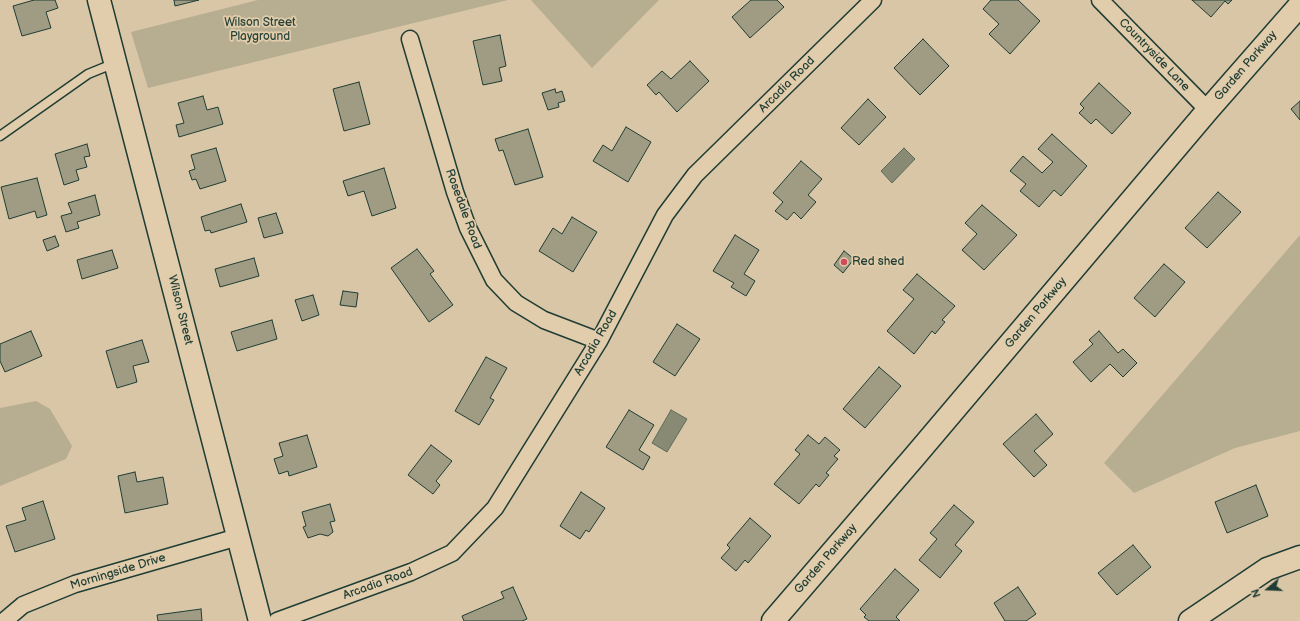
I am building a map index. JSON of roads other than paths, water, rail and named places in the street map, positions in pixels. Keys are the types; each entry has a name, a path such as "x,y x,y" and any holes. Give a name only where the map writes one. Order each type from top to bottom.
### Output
{"street":[{"name":"Wilson Street","path":"99,0 260,621"},
{"name":"Arcadia Road","path":"276,621 411,572 452,553 495,508 599,341 665,215 695,175 872,0"},
{"name":"Countryside Lane","path":"1100,0 1208,110"},
{"name":"Garden Parkway","path":"773,621 1208,110 1300,5"},
{"name":"Rosedale Road","path":"410,39 455,192 468,228 494,280 516,303 544,320 599,341"},
{"name":"Morningside Drive","path":"4,621 24,605 75,584 238,537"},
{"path":"1190,621 1267,569 1300,557"}],"lane":[{"path":"0,136 88,74 116,63"}],"place":[{"name":"Red shed","path":"844,262"}],"park label":[{"name":"Wilson Street Playground","path":"260,30"}]}
